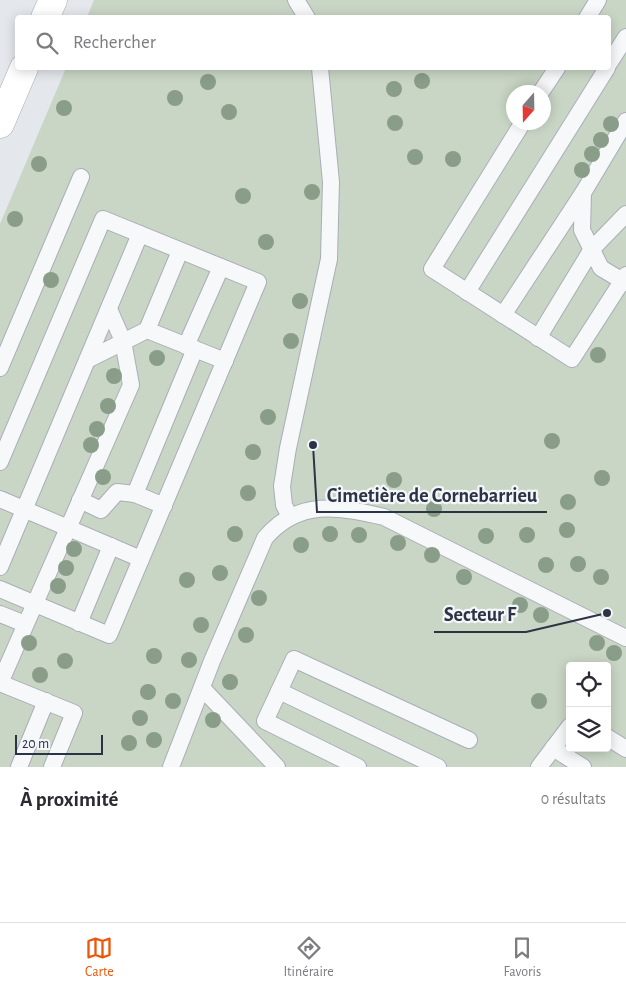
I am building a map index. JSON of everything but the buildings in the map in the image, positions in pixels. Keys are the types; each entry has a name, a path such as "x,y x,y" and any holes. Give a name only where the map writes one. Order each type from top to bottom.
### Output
{"main road":[{"path":"46,15 53,0"},
{"path":"0,124 23,70"}],"lane":[{"path":"296,0 305,15"},
{"path":"589,15 598,0"},
{"path":"611,61 626,37"},
{"path":"290,517 284,504 282,486 288,448 329,259 331,182 320,70"},
{"path":"545,85 555,70"},
{"path":"468,292 606,70"},
{"path":"503,315 583,193 626,121"},
{"path":"518,130 432,269 572,359 625,280 602,268 582,230 583,193"},
{"path":"0,368 82,177"},
{"path":"538,338 592,249 626,214"},
{"path":"0,462 103,219 258,282 109,635 0,589"},
{"path":"0,567 140,234"},
{"path":"88,360 147,330 180,251"},
{"path":"135,494 221,267"},
{"path":"52,767 74,713 0,683 131,385 123,341 109,309"},
{"path":"147,330 225,361"},
{"path":"80,500 101,510 117,492 135,494 164,506"},
{"path":"0,499 141,559"},
{"path":"171,767 264,538 275,526 290,517 306,511 326,508 354,510 384,517 626,638"},
{"path":"79,623 111,546"},
{"path":"0,614 25,624"},
{"path":"358,767 264,721 294,659 469,740"},
{"path":"202,688 277,767"},
{"path":"279,691 438,767"},
{"path":"19,767 46,702"},
{"path":"539,767 566,731"},
{"path":"611,740 626,749"},
{"path":"553,748 583,767"}],"green space":[{"path":"94,0 626,0 626,767 0,767 0,224 65,70 611,70 611,15 88,15"}],"place":[{"name":"Cimetière de Cornebarrieu","path":"313,445"},
{"name":"Secteur F","path":"607,613"}]}
